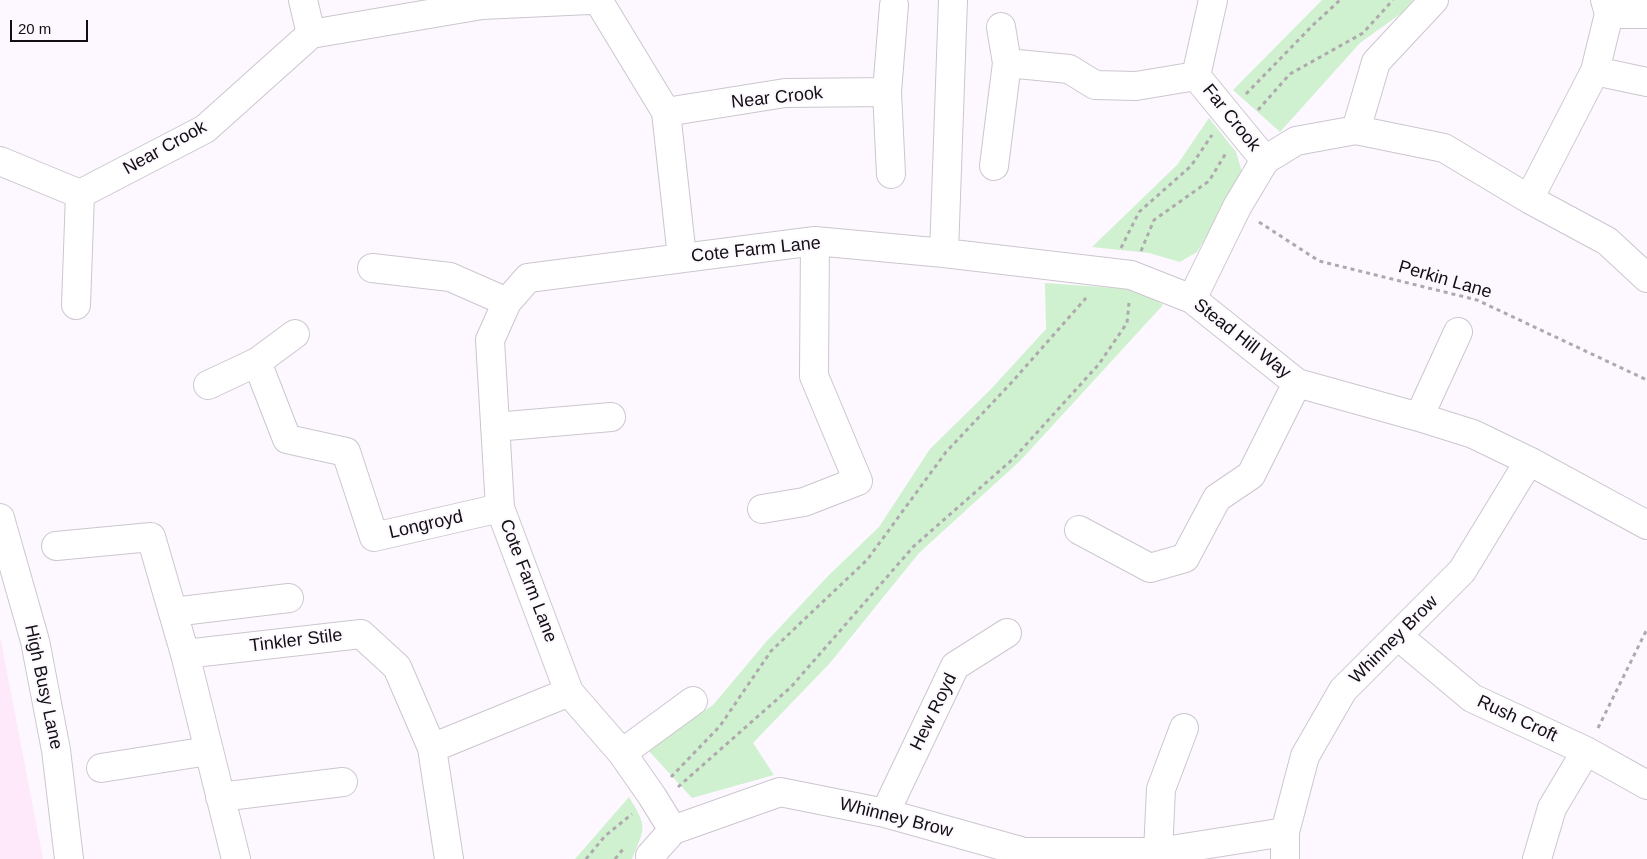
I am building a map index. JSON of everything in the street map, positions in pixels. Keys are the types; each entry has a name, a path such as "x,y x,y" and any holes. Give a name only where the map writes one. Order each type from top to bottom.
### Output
{"street":[{"path":"303,0 311,34 482,5 590,0"},
{"path":"598,0 666,112 682,257"},
{"path":"944,254 954,0"},
{"name":"Far Crook","path":"1196,76 1213,0"},
{"path":"1356,130 1376,62 1434,0"},
{"path":"891,174 887,92 894,5"},
{"path":"1529,199 1596,71 1607,7 1647,14"},
{"path":"994,166 1007,63 1001,27"},
{"name":"Near Crook","path":"80,194 205,129 311,34"},
{"name":"Far Crook","path":"1007,63 1069,69 1095,85 1136,86 1196,76"},
{"path":"1596,71 1647,82"},
{"name":"Far Crook","path":"1196,76 1265,160"},
{"name":"Near Crook","path":"666,112 785,93 887,92"},
{"path":"1192,299 1237,207 1265,160 1296,141 1356,130 1444,148 1529,199 1607,241 1647,278"},
{"path":"0,160 80,194 76,305"},
{"path":"762,510 804,502 858,481 814,376 815,241"},
{"name":"Cote Farm Lane","path":"673,830 622,753 569,692 500,508 490,340 507,302 528,278 815,241 944,254"},
{"name":"Stead Hill Way","path":"944,254 1120,274 1192,299 1297,384 1420,417 1473,434 1529,461 1647,525"},
{"path":"372,268 450,277 507,302"},
{"path":"1420,417 1458,332"},
{"path":"208,385 257,362 295,334"},
{"name":"Longroyd","path":"257,362 287,439 346,452 374,537 500,508"},
{"path":"1080,530 1150,568 1185,558 1218,498 1251,476 1297,384"},
{"path":"495,428 611,417"},
{"name":"Whinney Brow","path":"1285,859 1285,832 1304,756 1343,690 1462,571 1529,461"},
{"name":"High Busy Lane","path":"0,518 35,641 56,750 69,859"},
{"path":"56,546 151,537 185,654 236,859"},
{"path":"173,612 289,598"},
{"name":"Hew Royd","path":"885,813 956,666 1007,633"},
{"name":"Tinkler Stile","path":"185,654 361,634 397,667 432,748 449,859"},
{"name":"Rush Croft","path":"1398,636 1472,698 1586,751 1647,785"},
{"path":"432,748 569,692"},
{"path":"622,753 693,701"},
{"path":"1158,852 1161,790 1184,728"},
{"path":"101,768 208,750"},
{"path":"1537,859 1552,808 1586,751"},
{"path":"220,797 343,782"},
{"name":"Whinney Brow","path":"638,850 673,830 780,792 885,813 1024,856 1158,852 1285,832"}],"path":[{"path":"586,859 605,836 655,801 791,687 914,546 1013,459 1099,364 1127,323 1120,274 1139,212 1191,166 1234,121 1311,27 1340,0"},
{"path":"655,801 720,726 771,651 866,560 946,452 1013,381 1120,274 1154,220 1209,180 1234,121 1290,74 1362,33 1393,0"},
{"name":"Perkin Lane","path":"1237,207 1319,261 1477,300 1647,380"},
{"path":"1586,751 1647,629"},
{"path":"615,859 638,850"}],"shaded area":[{"path":"0,636 43,859 0,859"}],"green space":[{"path":"1322,0 1413,0 1403,12 1360,43 1280,132 1233,90"},
{"path":"1209,118 1236,152 1243,175 1197,252 1180,262 1149,253 1092,247 1177,165"},
{"path":"1045,283 1142,290 1163,305 1020,461 919,553 830,663 753,743 774,775 692,798 647,749 713,705 766,642 828,576 879,527 930,449 991,389 1046,329"},
{"path":"629,797 642,822 642,833 632,859 575,859"}]}
